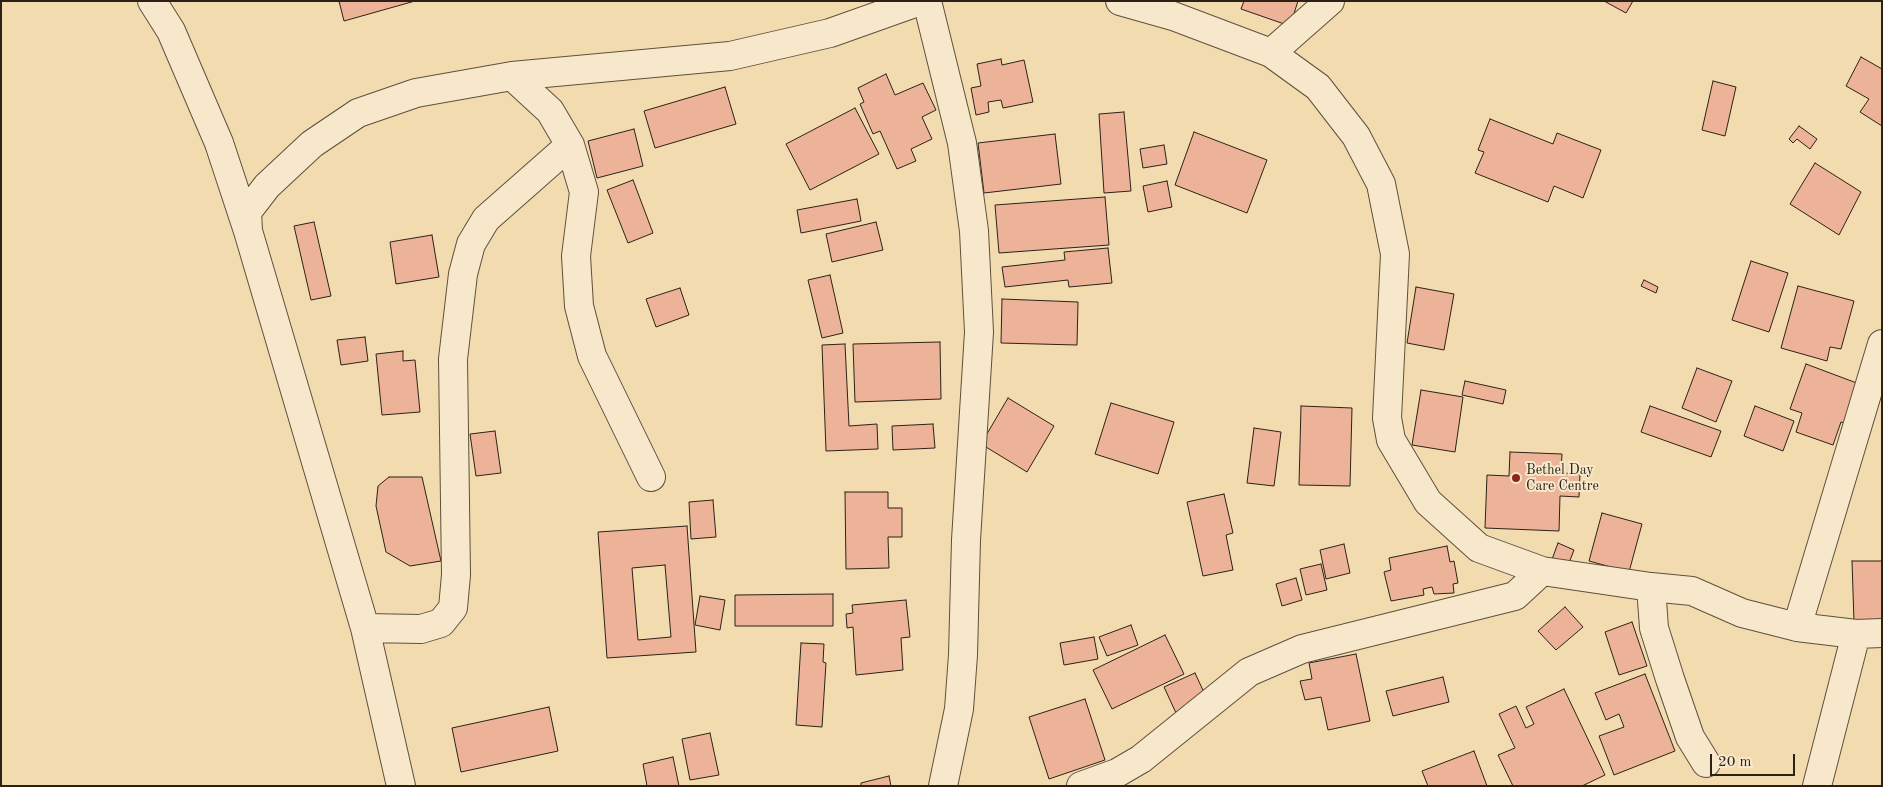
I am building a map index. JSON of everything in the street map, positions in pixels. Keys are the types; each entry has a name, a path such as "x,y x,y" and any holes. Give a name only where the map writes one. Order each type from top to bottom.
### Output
{"street":[{"path":"152,1 171,31 219,143 248,231 365,628 401,786"},
{"path":"248,231 247,212 267,186 312,144 358,113 416,93 512,76 730,56 830,33 920,1"},
{"path":"928,1 962,143 974,231 979,332 966,540 963,655 958,708 943,786"},
{"path":"1120,1 1173,16 1271,53 1318,87 1356,136 1381,184 1395,254 1387,418 1391,440 1428,502 1479,548 1542,571 1692,591 1742,613 1797,627 1869,634 1817,786"},
{"path":"1271,53 1330,1"},
{"path":"512,76 550,111 570,145 584,192 576,256 578,306 592,356 651,477"},
{"path":"365,628 421,629 441,623 453,608 456,575 453,359 465,266 471,244 486,219 570,145"},
{"path":"1797,627 1882,344"},
{"path":"1081,786 1117,773 1142,759 1249,672 1302,649 1515,596 1542,571"},
{"path":"1651,587 1654,628 1664,662 1690,737 1706,764"}],"building":[{"path":"339,1 415,1 344,21"},
{"path":"1244,1 1298,1 1290,26 1241,9"},
{"path":"1604,1 1633,1 1626,13"},
{"path":"1861,57 1882,69 1882,126 1860,112 1869,99 1846,86"},
{"path":"1001,59 1002,65 1024,60 1033,102 1003,108 1001,100 988,102 989,112 976,115 971,88 981,86 977,64"},
{"path":"886,74 895,95 923,83 936,110 922,117 932,139 911,149 916,161 897,169 880,131 873,134 860,104 864,102 858,88"},
{"path":"1713,81 1736,87 1725,136 1702,130"},
{"path":"725,87 736,124 655,148 644,111"},
{"path":"855,108 879,154 810,190 786,144"},
{"path":"1124,112 1131,191 1104,193 1099,114"},
{"path":"1490,119 1553,144 1557,133 1601,150 1583,198 1554,186 1548,202 1475,173 1484,152 1478,150"},
{"path":"1799,126 1817,139 1810,149 1797,139 1793,143 1789,139"},
{"path":"634,129 643,166 597,178 588,141"},
{"path":"1194,132 1267,160 1247,213 1175,185"},
{"path":"1055,134 1061,184 984,193 978,143"},
{"path":"1164,145 1167,164 1143,168 1140,149"},
{"path":"1815,163 1861,192 1839,235 1790,204"},
{"path":"633,180 653,233 628,243 607,190"},
{"path":"1167,181 1172,207 1148,212 1143,186"},
{"path":"1105,197 1109,245 999,253 995,205"},
{"path":"857,199 861,221 801,233 797,210"},
{"path":"314,222 331,296 311,300 294,226"},
{"path":"876,222 883,250 832,262 826,234"},
{"path":"432,235 439,277 396,284 390,242"},
{"path":"1108,248 1112,283 1069,287 1068,280 1005,287 1002,267 1065,260 1064,252"},
{"path":"1751,261 1788,273 1769,332 1732,320"},
{"path":"830,275 843,333 822,338 808,280"},
{"path":"1644,280 1658,287 1656,293 1641,286"},
{"path":"1798,286 1854,301 1841,349 1830,347 1827,361 1781,348"},
{"path":"1416,287 1454,294 1444,350 1407,343"},
{"path":"680,288 689,315 656,327 646,299"},
{"path":"1002,299 1078,302 1077,345 1001,343"},
{"path":"365,337 368,361 341,365 337,340"},
{"path":"940,342 941,399 855,402 853,344"},
{"path":"845,344 849,426 877,424 878,449 826,451 822,345"},
{"path":"403,351 403,361 415,360 420,412 382,415 376,354"},
{"path":"1806,364 1862,385 1848,424 1841,422 1833,445 1796,432 1802,413 1790,409"},
{"path":"1697,368 1732,381 1716,422 1682,408"},
{"path":"1465,381 1506,390 1503,404 1462,395"},
{"path":"1421,390 1463,397 1455,452 1412,445"},
{"path":"1008,398 1054,426 1027,472 981,444"},
{"path":"1111,403 1174,422 1158,474 1095,454"},
{"path":"1301,406 1352,408 1350,486 1299,485"},
{"path":"1650,406 1721,431 1711,457 1641,432"},
{"path":"1755,406 1794,421 1783,451 1744,436"},
{"path":"933,424 935,448 893,450 892,426"},
{"path":"1254,428 1281,432 1274,486 1247,483"},
{"path":"495,431 501,473 476,476 470,434"},
{"name":"Bethel Day Care Centre","path":"1510,452 1562,454 1561,473 1580,474 1579,497 1560,496 1559,531 1485,528 1487,475 1509,476"},
{"path":"389,477 422,477 441,561 410,566 386,552 376,506 378,486"},
{"path":"845,492 888,492 888,508 902,508 902,537 888,537 889,568 846,569"},
{"path":"1224,494 1233,533 1226,535 1233,570 1203,576 1187,502"},
{"path":"713,500 716,537 691,539 689,502"},
{"path":"1602,513 1642,524 1629,572 1589,561"},
{"path":"687,526 696,652 607,658 598,532","holes":["665,565 671,637 638,640 632,568"]},
{"path":"1558,543 1574,550 1567,568 1551,562"},
{"path":"1344,544 1350,573 1326,579 1320,550"},
{"path":"1447,546 1450,562 1454,561 1458,583 1453,584 1454,593 1434,594 1432,587 1423,589 1424,595 1391,601 1384,572 1391,570 1389,558"},
{"path":"1852,561 1882,561 1882,621 1854,622"},
{"path":"1321,564 1327,590 1306,595 1300,569"},
{"path":"1296,578 1302,600 1282,606 1276,584"},
{"path":"833,594 833,626 735,626 735,595"},
{"path":"700,596 725,600 720,630 695,625"},
{"path":"906,600 910,637 901,638 903,670 856,675 853,627 847,628 846,614 853,613 852,605"},
{"path":"1565,607 1583,627 1556,650 1538,631"},
{"path":"1632,622 1647,666 1619,675 1605,632"},
{"path":"1131,625 1138,645 1107,656 1099,637"},
{"path":"1165,635 1184,674 1112,709 1093,670"},
{"path":"1094,637 1098,659 1064,665 1060,643"},
{"path":"801,643 824,644 823,662 826,663 822,727 796,725"},
{"path":"1356,654 1370,721 1328,730 1321,697 1305,700 1300,681 1312,679 1309,663"},
{"path":"1195,673 1207,699 1176,713 1164,687"},
{"path":"1645,674 1675,751 1614,775 1599,736 1624,727 1619,714 1606,720 1595,693"},
{"path":"1443,677 1449,702 1393,716 1386,691"},
{"path":"1564,689 1605,775 1582,786 1513,786 1498,755 1515,748 1499,714 1516,706 1526,728 1534,724 1526,707"},
{"path":"1085,699 1105,760 1049,779 1029,717"},
{"path":"549,707 558,751 461,772 452,728"},
{"path":"710,733 719,775 690,780 682,739"},
{"path":"1474,751 1487,786 1428,786 1422,771"},
{"path":"673,757 679,786 647,786 643,764"},
{"path":"889,776 891,786 861,786 861,783"}],"place":[{"name":"Bethel Day Care Centre","path":"1516,478"}]}
